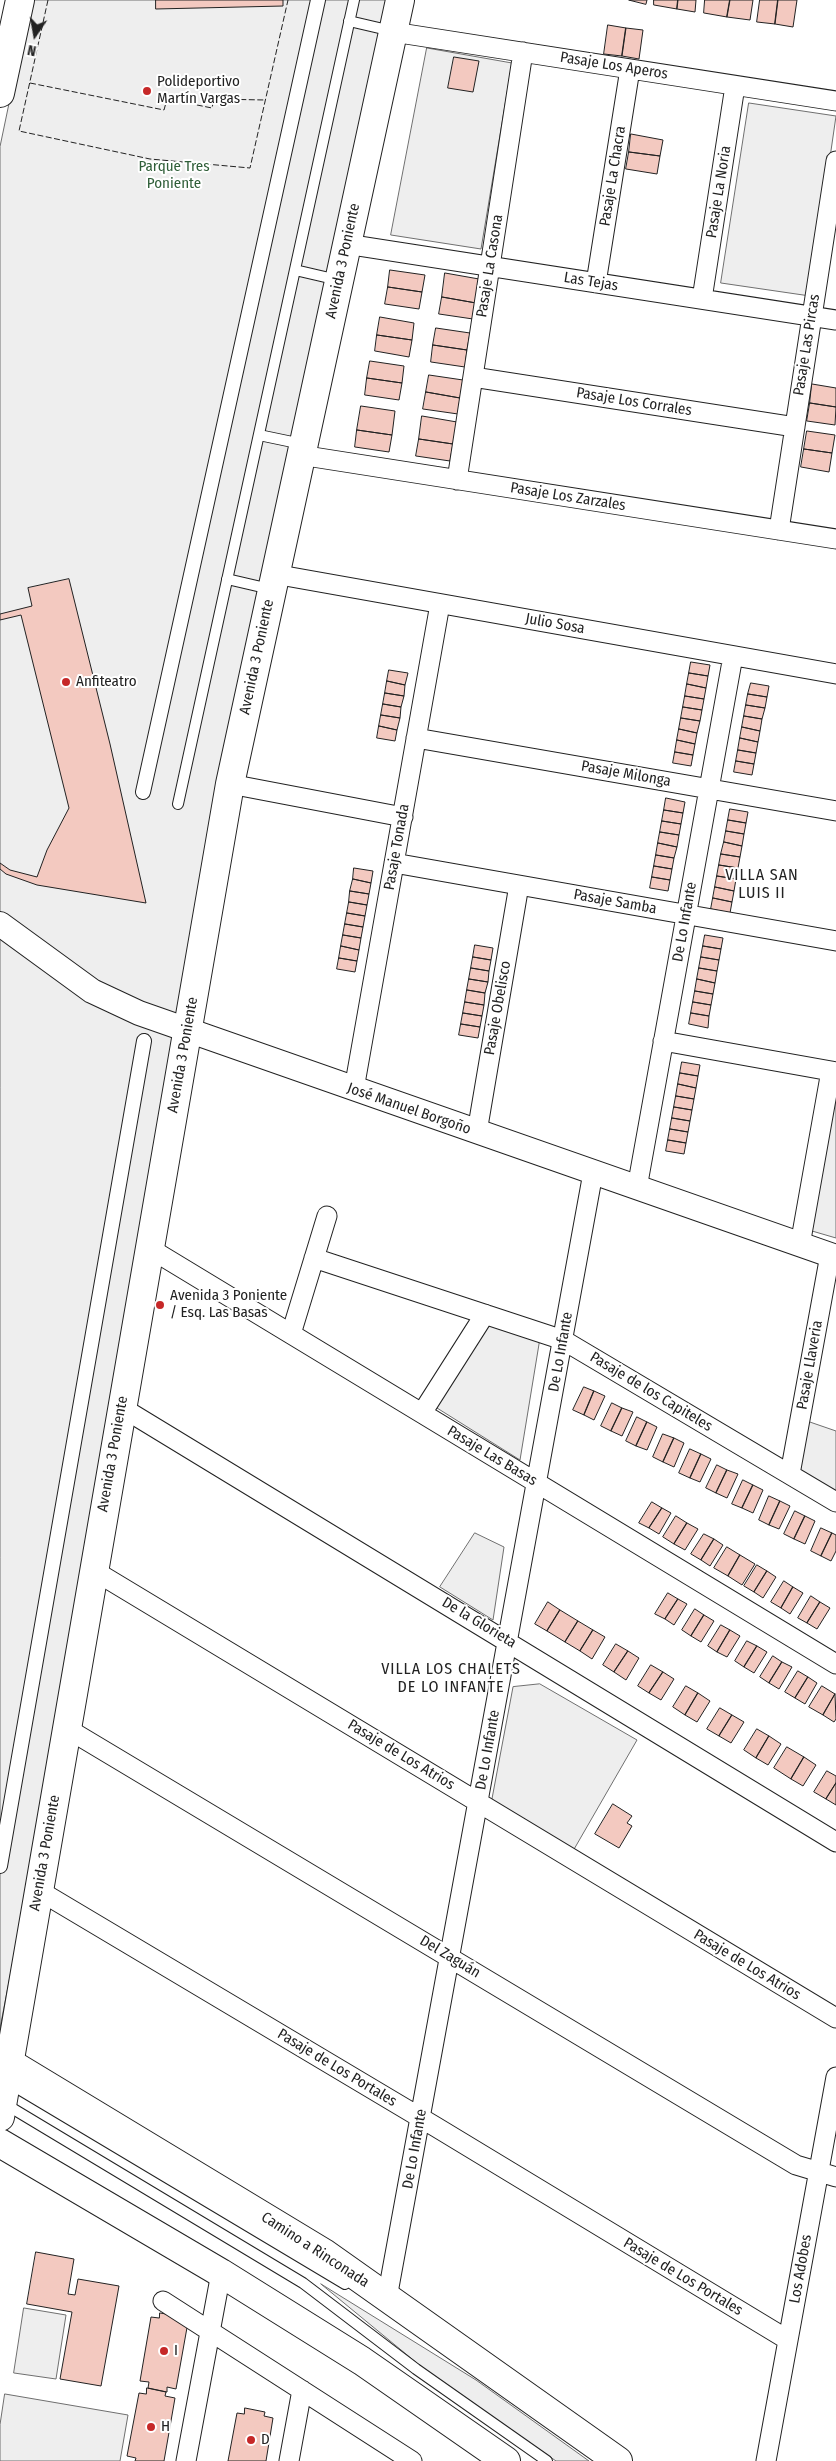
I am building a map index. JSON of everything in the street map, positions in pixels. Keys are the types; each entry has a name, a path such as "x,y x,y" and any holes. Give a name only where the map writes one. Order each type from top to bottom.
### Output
{"main road":[{"path":"0,93 4,53 20,0"},
{"name":"Avenida 3 Poniente","path":"3,2086 230,784 400,0"},
{"name":"Camino a Rinconada","path":"3,2086 324,2253 385,2303 618,2461"},
{"path":"0,2144 220,2273 362,2361 506,2461"}],"street":[{"path":"143,792 318,0"},
{"name":"Pasaje Los Aperos","path":"393,32 836,101"},
{"name":"Pasaje La Casona","path":"457,480 523,52"},
{"name":"Pasaje La Chacra","path":"596,283 630,69"},
{"name":"Pasaje La Noria","path":"702,299 736,86"},
{"name":"Pasaje Las Pircas","path":"778,530 812,316 832,209 836,160"},
{"name":"Las Tejas","path":"346,244 836,320"},
{"name":"Pasaje Los Corrales","path":"473,377 795,427"},
{"name":"Pasaje Los Zarzales","path":"301,450 457,480 836,539"},
{"name":"Julio Sosa","path":"273,582 440,604 836,674"},
{"name":"Pasaje Tonada","path":"354,1090 440,604"},
{"name":"De Lo Infante","path":"637,1188 733,656"},
{"name":"Pasaje Milonga","path":"416,738 836,811"},
{"path":"230,784 402,817"},
{"name":"Pasaje Samba","path":"394,863 836,941"},
{"name":"Pasaje Obelisco","path":"477,1132 520,885"},
{"name":"José Manuel Borgoño","path":"0,924 92,991 112,1002 187,1031 354,1090 833,1256"},
{"path":"0,1866 144,1041"},
{"path":"663,1042 834,1071 800,1245"},
{"name":"De Lo Infante","path":"385,2303 593,1173"},
{"path":"291,1334 327,1216"},
{"name":"Pasaje Las Basas","path":"149,1248 836,1664"},
{"name":"Pasaje Llaveria","path":"790,1474 833,1256"},
{"name":"Pasaje de los Capiteles","path":"314,1258 563,1340 836,1502"},
{"path":"422,1414 485,1314"},
{"name":"De la Glorieta","path":"120,1407 836,1842"},
{"name":"Pasaje de Los Atrios","path":"94,1570 836,2018"},
{"name":"Del Zaguán","path":"66,1728 450,1956 796,2165 827,2175"},
{"name":"Pasaje de Los Portales","path":"38,1890 788,2340"},
{"name":"Los Adobes","path":"766,2461 788,2340 827,2175 836,2077"},
{"path":"186,2461 220,2273"},
{"path":"163,2301 407,2459"},
{"path":"289,2461 302,2390"}],"lane":[{"path":"178,804 354,0"},
{"path":"349,21 393,32"},
{"path":"295,270 339,280"},
{"path":"259,435 301,450"},
{"path":"228,579 273,582"},
{"path":"3,2086 350,2287"},
{"path":"3,2086 303,2283 416,2369 547,2461"},
{"path":"385,2303 600,2461"}],"green space":[{"name":"Parque Tres Poniente","path":"31,0 394,0 0,2028 0,147"},
{"path":"427,48 512,63 481,249 391,235"},
{"path":"749,103 836,116 810,296 721,283"},
{"path":"836,1082 836,1238 812,1231"},
{"path":"486,1323 540,1338 520,1460 437,1408"},
{"path":"804,1420 836,1431 836,1495 794,1471"},
{"path":"475,1533 504,1547 493,1620 440,1587"},
{"path":"540,1684 637,1740 573,1851 491,1804 513,1687"},
{"path":"321,2284 476,2380 589,2461 556,2461 423,2368"},
{"path":"24,2308 66,2315 56,2379 14,2373"},
{"path":"5,2394 128,2415 120,2461 0,2461 0,2425"}],"building":[{"path":"156,0 283,0 283,6 156,9"},
{"path":"629,0 647,0 646,4"},
{"path":"654,0 678,0 677,9 654,5"},
{"path":"678,0 696,0 695,12 677,9"},
{"path":"705,0 730,0 727,17 704,13"},
{"path":"730,0 753,0 750,20 727,17"},
{"path":"760,0 778,0 775,24 757,22"},
{"path":"778,0 797,0 793,27 775,24"},
{"path":"608,25 626,28 622,56 604,54"},
{"path":"626,28 643,30 639,59 622,56"},
{"path":"454,57 479,61 473,92 448,88"},
{"path":"631,134 663,140 660,156 629,152"},
{"path":"629,152 660,156 657,174 626,169"},
{"path":"390,270 425,275 422,292 388,287"},
{"path":"445,273 479,279 476,303 442,297"},
{"path":"388,287 422,292 419,309 385,304"},
{"path":"442,297 476,303 473,319 439,314"},
{"path":"380,317 414,323 412,340 377,335"},
{"path":"436,328 470,333 467,350 433,345"},
{"path":"377,335 412,340 409,357 375,351"},
{"path":"433,345 467,350 465,367 431,362"},
{"path":"370,361 404,366 402,383 367,378"},
{"path":"429,375 463,380 460,398 426,392"},
{"path":"367,378 402,383 399,400 365,395"},
{"path":"812,384 836,388 836,407 810,403"},
{"path":"426,392 460,398 458,414 423,409"},
{"path":"810,403 836,407 835,425 807,421"},
{"path":"361,406 395,411 392,435 357,430"},
{"path":"422,416 457,422 453,444 419,439"},
{"path":"357,430 392,435 389,452 355,447"},
{"path":"807,431 835,435 832,453 804,449"},
{"path":"419,439 453,444 450,461 416,456"},
{"path":"804,449 832,453 829,472 801,467"},
{"name":"Anfiteatro","path":"69,579 110,744 146,903 37,885 6,874 0,869 0,863 10,870 37,877 47,850 69,808 21,615 0,620 0,614 32,606 28,588"},
{"path":"691,662 710,665 708,676 689,673"},
{"path":"389,670 408,673 405,685 387,681"},
{"path":"689,673 708,676 706,688 687,684"},
{"path":"387,681 405,685 404,696 385,693"},
{"path":"751,683 769,686 767,697 748,694"},
{"path":"687,684 706,688 704,699 685,696"},
{"path":"385,693 404,696 401,707 383,704"},
{"path":"748,694 767,697 765,708 746,705"},
{"path":"685,696 704,699 702,710 683,707"},
{"path":"383,704 401,707 400,718 381,715"},
{"path":"746,705 765,708 762,719 744,716"},
{"path":"683,707 702,710 700,721 681,718"},
{"path":"381,715 400,718 397,730 379,726"},
{"path":"744,716 762,719 760,731 742,727"},
{"path":"681,718 700,721 697,733 679,729"},
{"path":"379,726 397,730 395,741 377,738"},
{"path":"742,727 760,731 758,742 740,738"},
{"path":"679,729 697,733 695,744 677,740"},
{"path":"740,738 758,742 756,753 738,750"},
{"path":"677,740 695,744 693,755 675,752"},
{"path":"738,750 756,753 754,764 736,761"},
{"path":"675,752 693,755 691,766 673,763"},
{"path":"736,761 754,764 752,775 734,772"},
{"path":"666,798 685,802 683,813 664,810"},
{"path":"730,809 748,812 746,823 728,820"},
{"path":"664,810 683,813 681,824 662,821"},
{"path":"728,820 746,823 744,834 726,831"},
{"path":"662,821 681,824 679,835 660,832"},
{"path":"726,831 744,834 742,846 724,842"},
{"path":"660,832 679,835 677,847 658,843"},
{"path":"724,842 742,846 740,857 721,854"},
{"path":"658,843 677,847 674,858 656,855"},
{"path":"721,854 740,857 738,868 719,865"},
{"path":"656,855 674,858 672,869 654,866"},
{"path":"719,865 738,868 736,879 717,876"},
{"path":"654,866 672,869 670,880 652,877"},
{"path":"354,868 373,871 371,883 353,879"},
{"path":"717,876 736,879 734,891 715,887"},
{"path":"652,877 670,880 668,891 650,888"},
{"path":"353,879 371,883 369,894 350,891"},
{"path":"715,887 734,891 732,902 713,898"},
{"path":"350,891 369,894 367,905 349,902"},
{"path":"713,898 732,902 730,913 711,909"},
{"path":"349,902 367,905 365,916 347,913"},
{"path":"347,913 365,916 363,927 345,924"},
{"path":"345,924 363,927 361,938 343,935"},
{"path":"343,935 361,938 359,950 341,946"},
{"path":"705,935 723,938 721,949 703,946"},
{"path":"475,945 493,948 491,960 473,957"},
{"path":"341,946 359,950 357,961 339,958"},
{"path":"703,946 721,949 719,960 701,957"},
{"path":"473,957 491,960 489,971 471,968"},
{"path":"701,957 719,960 717,971 699,968"},
{"path":"339,958 357,961 355,972 337,969"},
{"path":"471,968 489,971 488,982 469,979"},
{"path":"699,968 717,971 715,983 697,979"},
{"path":"469,979 488,982 485,993 467,990"},
{"path":"697,979 715,983 713,994 695,991"},
{"path":"467,990 485,993 484,1005 465,1002"},
{"path":"695,991 713,994 711,1005 693,1002"},
{"path":"465,1002 484,1005 482,1016 463,1013"},
{"path":"693,1002 711,1005 709,1016 691,1013"},
{"path":"463,1013 482,1016 480,1027 461,1024"},
{"path":"691,1013 709,1016 708,1028 689,1024"},
{"path":"461,1024 480,1027 478,1038 459,1035"},
{"path":"682,1062 700,1065 698,1076 680,1073"},
{"path":"680,1073 698,1076 696,1088 678,1084"},
{"path":"678,1084 696,1088 694,1099 676,1096"},
{"path":"676,1096 694,1099 692,1110 674,1107"},
{"path":"674,1107 692,1110 690,1121 672,1118"},
{"path":"672,1118 690,1121 688,1132 670,1129"},
{"path":"670,1129 688,1132 686,1143 668,1140"},
{"path":"668,1140 686,1143 684,1154 666,1151"},
{"path":"584,1387 594,1391 584,1415 573,1410"},
{"path":"594,1391 605,1396 594,1420 584,1415"},
{"path":"612,1403 622,1408 611,1431 601,1426"},
{"path":"622,1408 633,1412 622,1436 611,1431"},
{"path":"637,1417 647,1422 636,1446 626,1441"},
{"path":"647,1422 657,1427 647,1450 636,1446"},
{"path":"663,1434 674,1438 663,1462 653,1457"},
{"path":"674,1438 684,1443 674,1467 663,1462"},
{"path":"690,1449 701,1454 690,1478 679,1473"},
{"path":"701,1454 711,1459 700,1482 690,1478"},
{"path":"717,1465 727,1470 716,1493 706,1488"},
{"path":"727,1470 738,1474 727,1498 716,1493"},
{"path":"743,1480 753,1485 742,1508 732,1504"},
{"path":"753,1485 763,1490 753,1513 742,1508"},
{"path":"769,1496 780,1501 769,1525 759,1520"},
{"path":"780,1501 790,1506 779,1529 769,1525"},
{"path":"652,1502 662,1508 649,1528 639,1523"},
{"path":"662,1508 671,1513 659,1534 649,1528"},
{"path":"795,1511 805,1516 794,1539 784,1534"},
{"path":"676,1516 687,1523 674,1544 663,1537"},
{"path":"805,1516 815,1521 805,1544 794,1539"},
{"path":"687,1523 698,1529 685,1550 674,1544"},
{"path":"821,1528 832,1533 821,1556 811,1551"},
{"path":"832,1533 836,1535 836,1551 831,1561 821,1556"},
{"path":"704,1534 714,1539 701,1560 691,1554"},
{"path":"714,1539 723,1545 710,1566 701,1560"},
{"path":"727,1547 740,1555 728,1576 714,1568"},
{"path":"740,1555 755,1564 742,1585 728,1576"},
{"path":"757,1565 767,1571 754,1592 744,1586"},
{"path":"767,1571 776,1577 763,1598 754,1592"},
{"path":"784,1581 793,1587 781,1608 771,1602"},
{"path":"793,1587 803,1593 790,1614 781,1608"},
{"path":"668,1593 678,1599 665,1619 655,1614"},
{"path":"811,1596 820,1602 807,1623 798,1618"},
{"path":"678,1599 687,1604 674,1625 665,1619"},
{"path":"548,1602 560,1610 547,1631 535,1624"},
{"path":"820,1602 830,1608 817,1629 807,1623"},
{"path":"695,1609 704,1615 691,1636 682,1630"},
{"path":"560,1610 578,1621 565,1642 547,1631"},
{"path":"704,1615 714,1621 701,1642 691,1636"},
{"path":"578,1621 593,1630 580,1651 565,1642"},
{"path":"721,1625 730,1630 717,1652 708,1646"},
{"path":"593,1630 605,1637 592,1659 580,1651"},
{"path":"730,1630 740,1636 727,1657 717,1652"},
{"path":"747,1641 757,1646 744,1667 735,1661"},
{"path":"616,1644 628,1651 614,1672 603,1665"},
{"path":"757,1646 767,1652 754,1673 744,1667"},
{"path":"628,1651 639,1658 626,1680 614,1672"},
{"path":"773,1656 782,1662 769,1683 760,1677"},
{"path":"782,1662 792,1667 779,1689 769,1683"},
{"path":"651,1665 663,1672 649,1693 638,1686"},
{"path":"798,1671 808,1677 795,1698 785,1692"},
{"path":"663,1672 674,1679 661,1700 649,1693"},
{"path":"808,1677 817,1683 805,1704 795,1698"},
{"path":"686,1686 698,1693 685,1715 673,1707"},
{"path":"822,1686 835,1694 823,1715 809,1707"},
{"path":"698,1693 710,1701 697,1722 685,1715"},
{"path":"835,1694 836,1719 834,1722 823,1715"},
{"path":"720,1708 732,1715 719,1736 707,1729"},
{"path":"732,1715 744,1722 731,1743 719,1736"},
{"path":"757,1729 769,1736 756,1758 744,1750"},
{"path":"769,1736 781,1744 768,1765 756,1758"},
{"path":"787,1747 804,1757 791,1779 774,1768"},
{"path":"804,1757 816,1765 803,1786 791,1779"},
{"path":"827,1771 836,1776 836,1783 826,1799 814,1792"},
{"path":"836,1783 836,1805 826,1799"},
{"path":"613,1804 632,1816 627,1823 632,1826 619,1848 595,1834"},
{"path":"36,2252 74,2259 68,2294 75,2295 78,2279 119,2286 101,2386 60,2379 72,2312 27,2304"},
{"name":"I","path":"160,2313 179,2316 188,2322 176,2389 167,2387 167,2392 148,2388 149,2382 140,2381 151,2317 159,2318"},
{"name":"H","path":"147,2388 166,2392 165,2396 175,2398 164,2461 135,2461 136,2458 127,2456 139,2393 146,2394"},
{"name":"D","path":"245,2408 265,2412 264,2416 273,2418 266,2461 228,2461 237,2413 244,2414"}],"fence":[{"path":"48,0 19,131 150,159 250,168 288,0"},
{"path":"30,83 164,110 167,99 212,108 214,99 265,100"}],"place":[{"name":"Polideportivo Martín Vargas","path":"147,91"},
{"name":"Anfiteatro","path":"66,682"},
{"name":"Avenida 3 Poniente / Esq. Las Basas","path":"160,1305"},
{"name":"I","path":"164,2351"},
{"name":"H","path":"151,2427"},
{"name":"D","path":"251,2440"}],"district":[{"name":"VILLA SAN LUIS II","path":"762,885"},
{"name":"VILLA LOS CHALETS DE LO INFANTE","path":"451,1679"}]}
